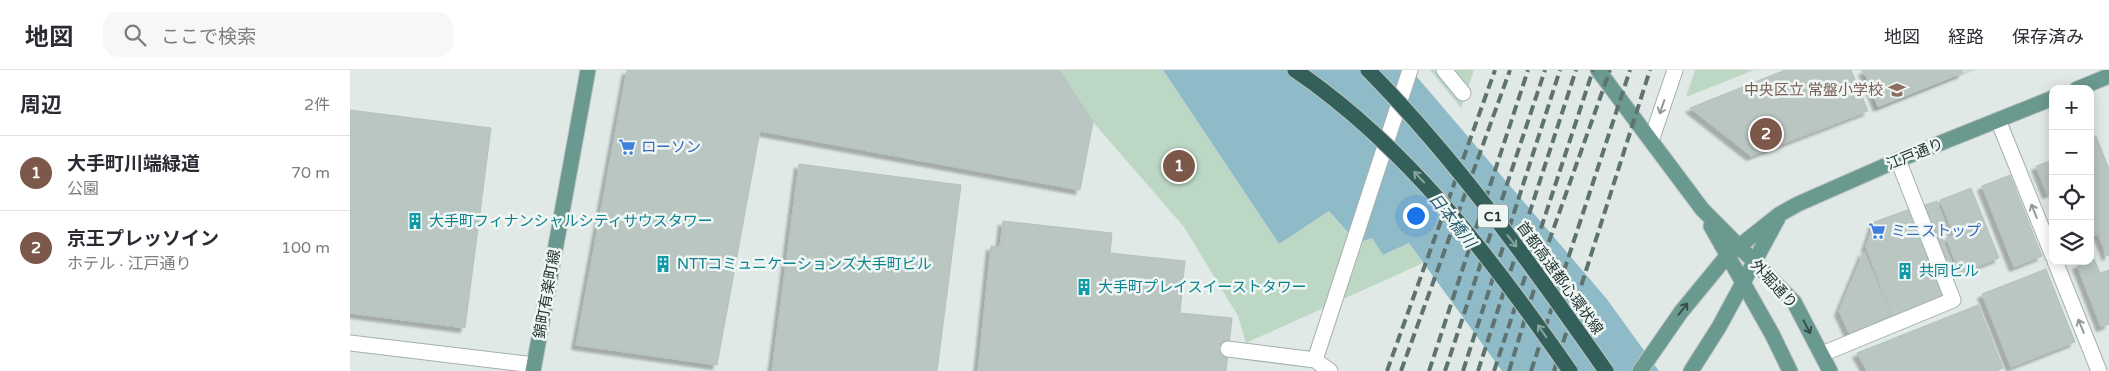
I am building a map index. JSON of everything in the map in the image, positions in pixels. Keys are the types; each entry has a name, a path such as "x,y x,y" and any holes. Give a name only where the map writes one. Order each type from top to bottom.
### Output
{"highway":[{"name":"C1","path":"1295,70 1347,108 1379,135 1435,194 1527,310 1570,371"},
{"name":"首都高速都心環状線","path":"1368,70 1426,132 1478,197 1547,286 1606,371"}],"main road":[{"name":"錦町有楽町線","path":"534,368 588,70"},
{"name":"外堀通り","path":"1598,70 1732,251 1743,284 1772,334 1790,371"},
{"path":"2087,85 2109,76"},
{"name":"江戸通り","path":"1640,371 1681,312 1732,251 1780,214 1798,204 1898,160 2049,100"},
{"path":"1691,371 1719,327 1780,214"},
{"name":"外堀通り","path":"1732,251 1754,262 1794,302 1830,371"}],"street":[{"path":"1315,360 1410,70"},
{"path":"1444,70 1463,93"},
{"path":"1651,140 1675,70"},
{"path":"1998,120 2049,246"},
{"path":"1822,354 1953,300 1898,160"},
{"path":"2057,265 2099,371"},
{"path":"350,343 534,368"},
{"path":"1228,349 1315,360 1330,371"}],"shaded area":[{"name":"中央区立 常盤小学校","path":"1860,70 1976,70 1876,110"}],"green space":[{"path":"1059,70 1163,70 1279,244 1329,211 1356,243 1372,237 1383,255 1409,243 1423,263 1246,343 1238,316 1184,227 1093,122"},
{"path":"1430,70 1474,70 1461,108"},
{"path":"1695,70 1754,70 1686,97"}],"water":[{"name":"日本橋川","path":"1163,70 1411,70 1606,298 1659,371 1502,371 1409,243 1383,255 1372,238 1357,243 1329,211 1279,244"}],"building":[{"name":"NTTコミュニケーションズ大手町ビル","path":"627,70 1059,70 1093,122 1080,190 760,131 717,365 576,345"},
{"path":"1785,70 1851,70 1868,111 1751,156 1690,108"},
{"name":"中央区立 常盤小学校","path":"1863,70 1961,70 1963,73 1878,107"},
{"name":"大手町フィナンシャルシティサウスタワー","path":"350,110 491,128 465,328 350,313"},
{"path":"2096,136 2109,169 2109,255 2107,256 2098,234 2094,236 2094,137"},
{"path":"2049,161 2049,193 2047,194 2036,166"},
{"path":"799,164 961,185 937,371 772,371"},
{"path":"2010,175 2042,256 2014,267 1982,186"},
{"path":"1971,188 1999,258 1960,273 1946,238 1954,235 1940,200"},
{"path":"1937,201 1948,230 1940,233 1954,268 1948,270 1922,206"},
{"name":"共同ビル","path":"1910,209 1944,295 1892,316 1866,247 1874,222"},
{"name":"大手町プレイスイーストタワー","path":"1003,221 1112,233 1110,253 1185,261 1180,313 1232,318 1226,371 978,371 991,246 1000,247"},
{"path":"1864,251 1891,316 1849,333 1839,311"},
{"path":"2094,259 2100,273 2109,270 2109,324 2101,327 2077,265 2094,265"},
{"path":"2046,269 2075,342 2011,367 1982,294"},
{"path":"1978,305 2003,368 1996,371 1867,371 1857,353"}],"railway":[{"path":"1387,371 1495,70"},
{"path":"1401,371 1510,70"},
{"path":"1429,371 1528,70"},
{"path":"1445,371 1545,70"},
{"path":"1463,371 1560,70"},
{"path":"1478,371 1576,70"},
{"path":"1494,371 1593,70"},
{"path":"1509,371 1547,247 1610,70"},
{"path":"1531,371 1630,70"},
{"path":"1554,371 1650,70"}],"place":[{"name":"中央区立 常盤小学校","path":"1897,90"},
{"name":"京王プレッソイン","path":"1766,134"},
{"name":"ローソン","path":"627,147"},
{"name":"大手町川端緑道","path":"1179,166"},
{"name":"大手町フィナンシャルシティサウスタワー","path":"415,221"},
{"name":"ミニストップ","path":"1877,231"},
{"name":"NTTコミュニケーションズ大手町ビル","path":"663,264"},
{"name":"共同ビル","path":"1905,271"},
{"name":"大手町プレイスイーストタワー","path":"1084,287"}]}
